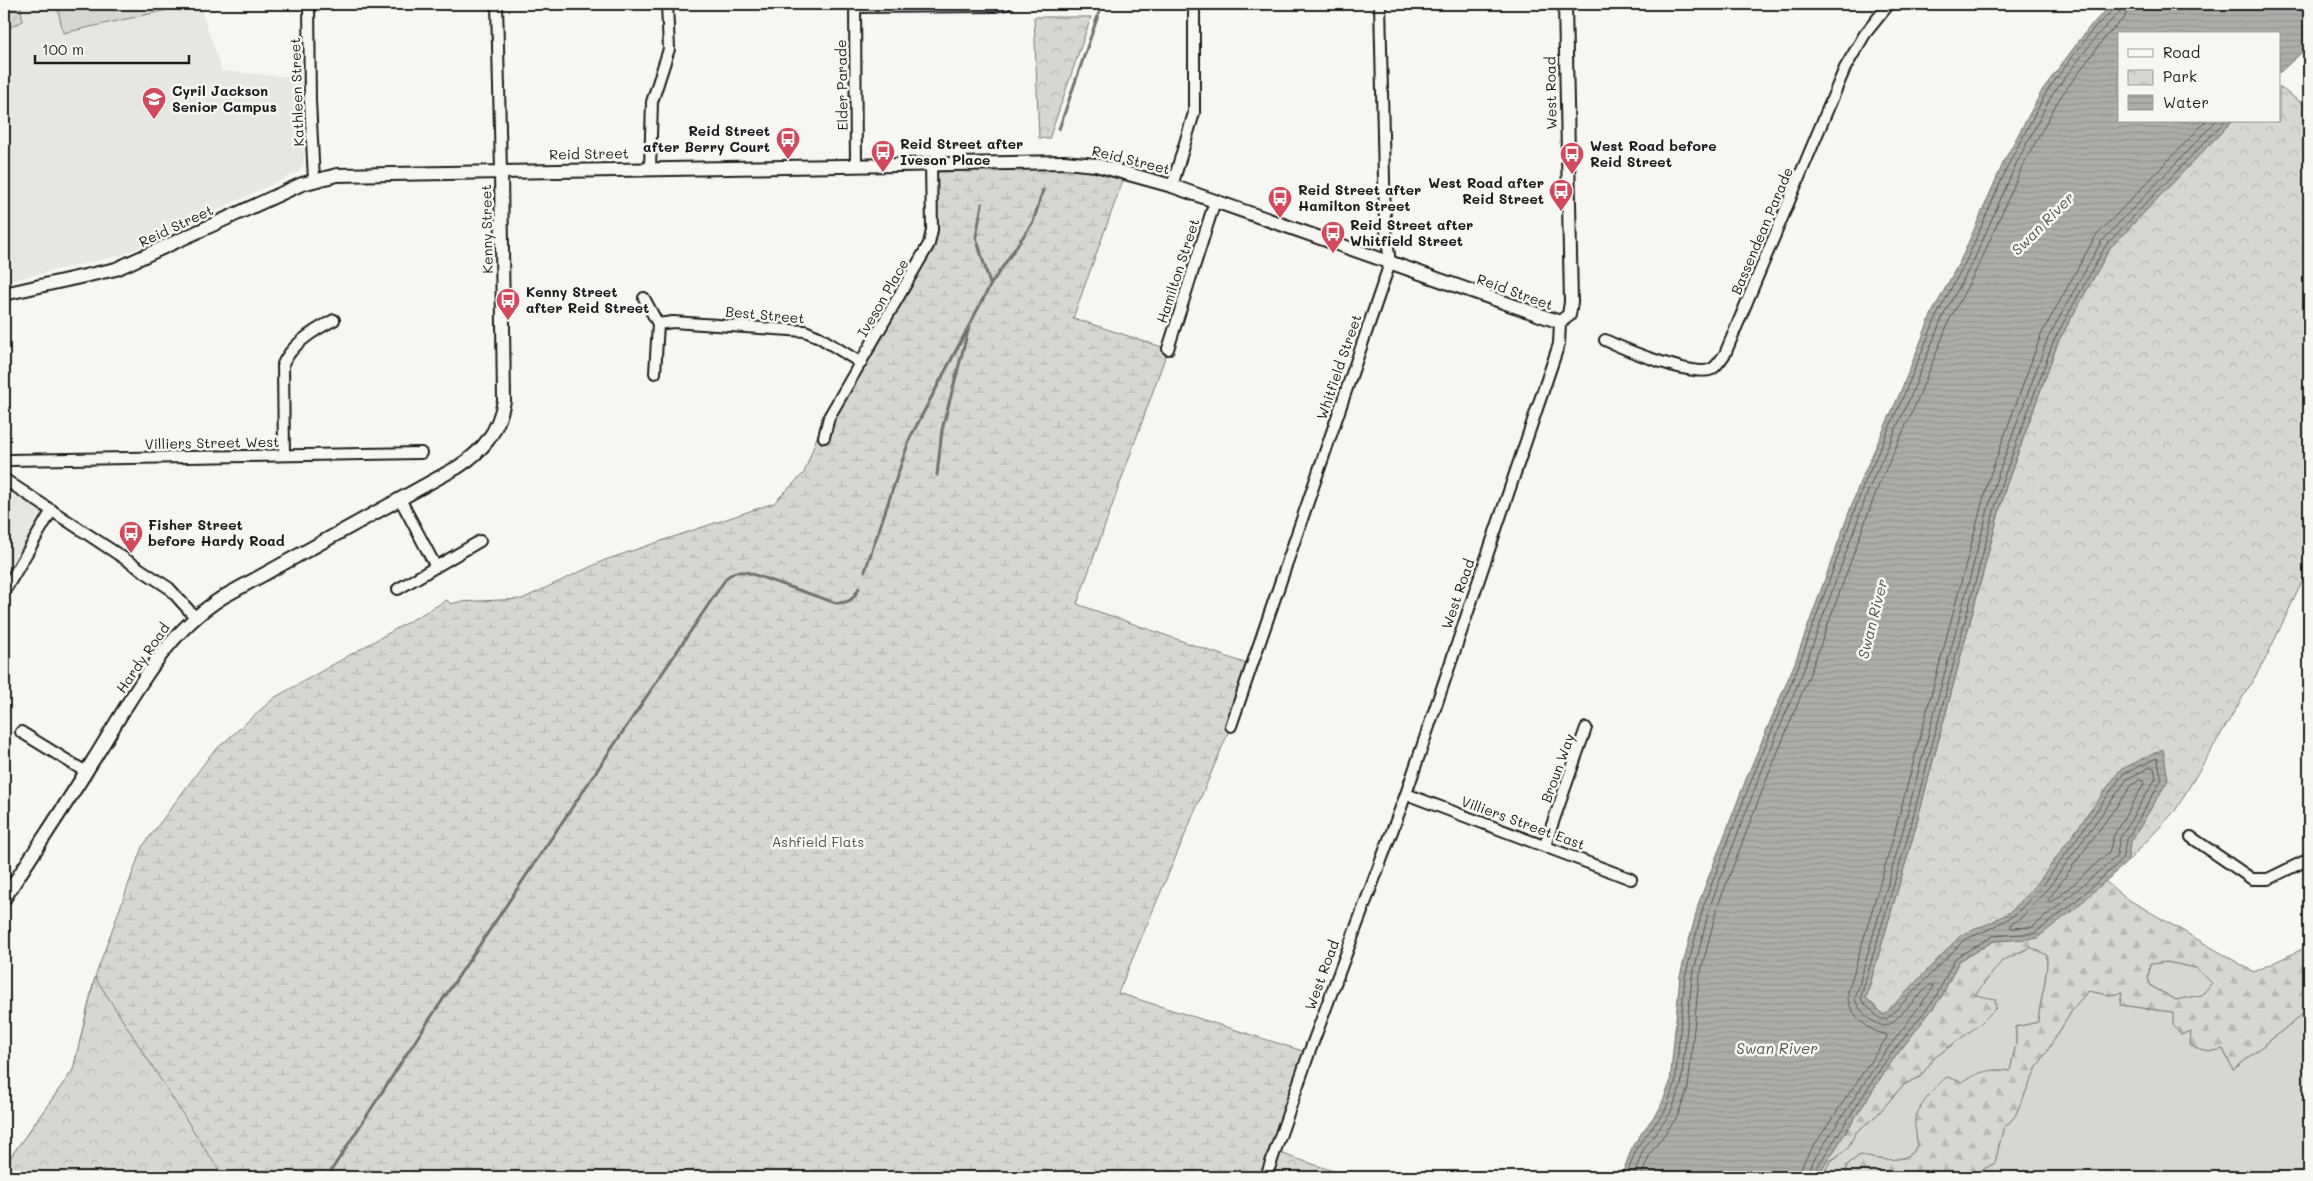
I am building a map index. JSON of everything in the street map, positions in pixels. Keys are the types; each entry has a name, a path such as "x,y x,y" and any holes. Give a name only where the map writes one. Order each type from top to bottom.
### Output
{"street":[{"name":"Kathleen Street","path":"309,4 310,101 314,180"},
{"name":"Kenny Street","path":"483,449 498,425 504,401 497,4"},
{"path":"650,168 652,102 668,49 667,4"},
{"path":"855,5 996,6 1006,4"},
{"path":"1172,186 1194,113 1194,4"},
{"name":"Whitfield Street","path":"1231,726 1390,263 1385,223 1380,4"},
{"name":"West Road","path":"1266,1177 1309,1053 1406,794 1559,344 1560,322 1568,315 1571,302 1565,4"},
{"name":"Bassendean Parade","path":"1605,340 1621,348 1693,371 1711,369 1718,364 1724,354 1845,68 1865,34 1889,4"},
{"name":"Elder Parade","path":"855,5 856,165"},
{"name":"Reid Street","path":"4,294 122,267 314,180 351,174 1080,163 1114,169 1172,186 1560,322"},
{"name":"Iveson Place","path":"824,436 829,417 926,252 932,237 931,164"},
{"name":"Hamilton Street","path":"1168,350 1215,201"},
{"path":"644,298 658,324 655,373"},
{"path":"284,456 284,364 290,351 322,326 334,320"},
{"name":"Best Street","path":"658,324 673,322 805,331 820,337 861,363"},
{"name":"Hardy Road","path":"4,899 153,666 176,636 195,617 223,597 458,467 483,449"},
{"name":"Villiers Street West","path":"4,463 10,460 421,453"},
{"path":"4,479 169,588 195,617"},
{"path":"400,499 436,567"},
{"path":"4,592 52,510"},
{"path":"398,589 480,541"},
{"name":"Broun Way","path":"1544,845 1586,728"},
{"path":"21,732 86,772"},
{"name":"Villiers Street East","path":"1406,794 1631,879"},
{"path":"2192,837 2252,879 2268,879 2309,860"}],"shaded area":[{"name":"Cyril Jackson Senior Campus","path":"20,4 199,4 222,71 303,78 304,163 298,172 122,255 4,282 4,30 23,21"},
{"path":"4,479 52,510 4,592"}],"green space":[{"path":"4,4 20,4 23,21 4,30"},
{"path":"57,4 189,4 190,5 63,33"},
{"path":"1034,17 1091,17 1049,139 1039,138"},
{"path":"2280,88 2309,108 2309,572 2302,582 2265,660 2175,811 2127,862 2130,843 2168,780 2040,880 2012,911 1937,960 1884,1015 1866,998 1911,844 2006,486 2058,342 2110,248 2231,122 2280,122"},
{"name":"Ashfield Flats","path":"1064,162 1126,172 1073,318 1168,349 1077,604 1250,665 1231,726 1118,993 1309,1053 1266,1177 4,1177 4,1166 73,1070 95,977 142,847 212,753 274,698 447,600 451,604 458,602 522,599 605,560 774,503 804,473 825,415 927,245 927,164"},
{"path":"2105,881 2124,897 2254,972 2309,946 2309,1009 2233,1070 2223,1049 2214,1051 2190,1045 2191,1031 2181,1035 2173,1025 2173,1012 2120,1005 2122,993 2109,995 2088,991 2075,1006 2037,1067 2015,1116 2003,1129 1995,1163 1980,1171 1975,1177 1952,1177 1947,1171 1940,1177 1846,1177 1847,1165 1860,1155 1893,1160 1909,1155 1915,1150 1917,1143 1915,1120 1919,1109 1938,1085 1947,1077 1962,1082 1985,1072 1997,1070 2010,1071 2016,1044 2016,1027 2038,1022 2045,980 2047,955 2030,947 2002,961 1975,995 1995,999 1996,1008 1980,1024 1934,1058 1920,1077 1903,1085 1877,1115 1856,1132 1847,1149 1830,1161 1822,1177 1817,1177 1889,1065 1940,999 1959,961 1994,941 2037,938","holes":["2167,962 2196,968 2212,983 2202,995 2176,1000 2151,986 2148,978 2150,964"]},
{"path":"2031,947 2047,955 2038,1022 2016,1027 2016,1044 2010,1071 1996,1070 1970,1077 1915,1119 1917,1143 1909,1155 1893,1160 1860,1155 1847,1165 1846,1177 1821,1177 1830,1162 1847,1149 1856,1132 1877,1115 1903,1085 1920,1077 1934,1058 1980,1024 1996,1008 1975,996 2002,961"},
{"path":"2167,962 2196,968 2213,982 2202,995 2176,1000 2151,986 2148,978 2150,964"},
{"path":"95,977 223,1177 4,1177 4,1166 73,1070"},
{"path":"2088,991 2109,995 2122,993 2120,1005 2173,1012 2181,1035 2191,1031 2223,1049 2233,1070 2309,1009 2309,1174 2306,1177 1975,1177 1980,1171 1995,1163 2003,1129 2015,1116 2037,1067 2075,1006"},
{"path":"1274,1151 1351,1177 1266,1177"}],"water":[{"name":"Swan River","path":"2112,4 2309,4 2309,46 2280,72 2280,32 2118,32 2118,122 2231,122 2110,248 2058,342 2006,486 1911,844 1866,998 1884,1015 1961,935 2012,911 2040,880 2120,770 2163,749 2168,780 2130,843 2127,862 2072,911 2037,938 1994,941 1959,961 1940,999 1889,1065 1817,1177 1621,1177 1633,1145 1660,1108 1670,1083 1680,976 1699,902 1748,774 1794,665 1860,482 1900,393 1932,313 1962,257 2005,159 2043,89 2091,25"}],"waterway":[{"path":"1059,129 1102,4"},
{"path":"865,571 910,438 991,284 1033,222 1043,190"},
{"path":"982,204 976,237 990,284"},
{"path":"937,475 942,430 969,327"},
{"path":"327,1177 421,1032 727,577 735,572 746,572 836,603 850,600 859,588"}],"place":[{"name":"Cyril Jackson Senior Campus","path":"154,120"},
{"name":"Reid Street after Berry Court","path":"788,160"},
{"name":"Reid Street after Iveson Place","path":"883,173"},
{"name":"West Road before Reid Street","path":"1572,175"},
{"name":"West Road after Reid Street","path":"1561,212"},
{"name":"Reid Street after Hamilton Street","path":"1280,219"},
{"name":"Reid Street after Whitfield Street","path":"1333,254"},
{"name":"Kenny Street after Reid Street","path":"508,321"},
{"name":"Fisher Street before Hardy Road","path":"131,554"}]}
